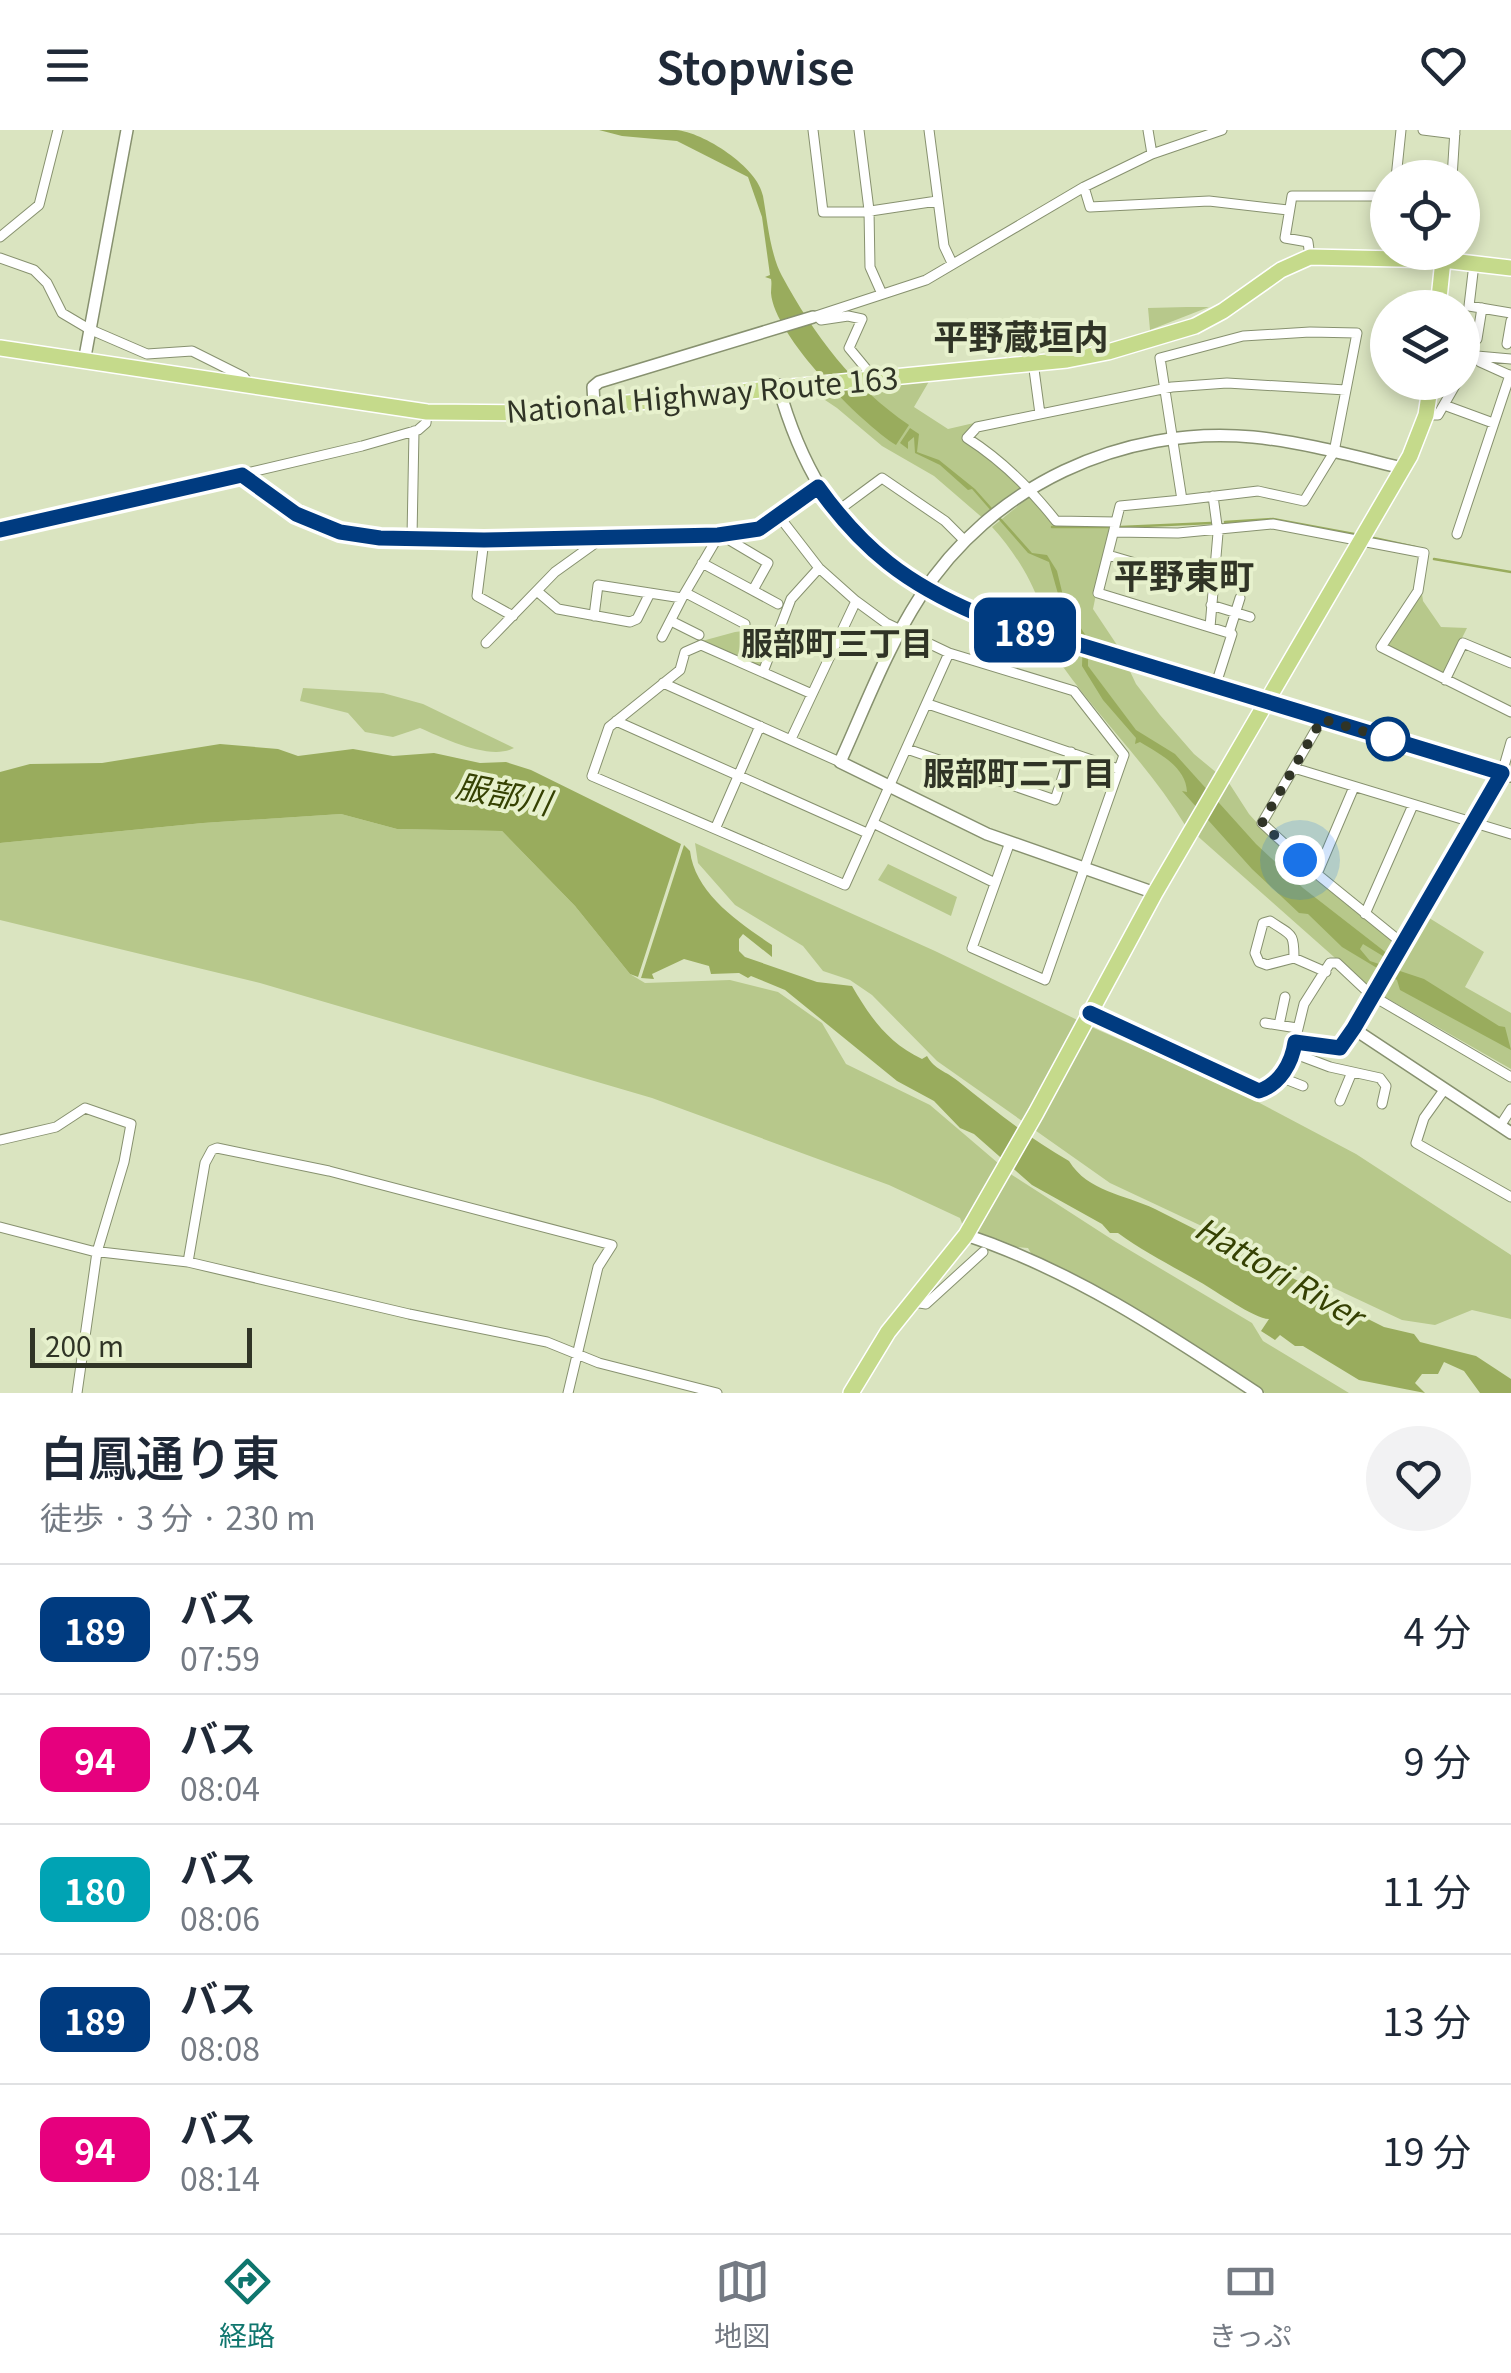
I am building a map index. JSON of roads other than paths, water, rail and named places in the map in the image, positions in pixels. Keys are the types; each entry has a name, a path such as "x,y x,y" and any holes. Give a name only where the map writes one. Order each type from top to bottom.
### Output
{"highway":[{"name":"National Highway Route 163","path":"0,348 427,412 525,412 1108,352 1195,326 1224,312 1281,270 1310,257 1370,257"},
{"name":"National Highway Route 163","path":"1480,265 1511,268"},
{"path":"851,1393 888,1332 966,1236 1155,893 1362,542 1419,437 1428,400"}],"street":[{"path":"0,237 39,205 58,130"},
{"path":"84,362 127,130"},
{"path":"813,130 823,212 937,200"},
{"path":"859,130 869,210 870,267 882,294"},
{"path":"929,130 944,246 952,263"},
{"path":"1148,130 1152,154"},
{"path":"594,404 593,387 598,382 926,280 1084,187 1152,154 1222,130"},
{"path":"1398,160 1401,130"},
{"path":"1423,130 1455,132 1453,160"},
{"path":"1084,187 1090,207 1209,201 1288,210"},
{"path":"1310,257 1308,242 1285,238 1292,196 1370,196"},
{"path":"0,258 34,270 47,283 62,313 89,329 147,354 192,351 244,376 250,387"},
{"path":"1473,270 1469,306 1511,313"},
{"path":"1480,320 1482,308"},
{"path":"815,316 821,320 848,316 862,320 849,348 872,377"},
{"path":"1507,344 1511,321"},
{"path":"1182,500 1160,358 1243,336 1358,333 1334,452 1304,501 1258,491 1182,500 1120,506 1098,593 1232,634 1216,687"},
{"path":"1480,354 1511,359"},
{"path":"1033,362 1040,414"},
{"path":"1457,534 1510,375 1480,362"},
{"path":"1346,390 1227,383 1164,389 977,427 968,438 998,457 1056,521 1178,533 1273,524 1424,554 1418,591 1382,647 1511,712"},
{"path":"778,386 790,429 818,487 878,556 924,590 978,614 1054,639 1506,775"},
{"path":"1426,415 1438,415 1447,400"},
{"path":"1444,405 1493,423"},
{"path":"0,530 414,432 423,428 427,412"},
{"path":"412,537 414,432"},
{"path":"840,762 901,630 924,590 965,540 991,517 1028,490 1076,464 1122,448 1172,438 1252,437 1402,468"},
{"path":"242,475 296,514 340,532 380,538 722,535 759,529 818,487"},
{"path":"836,512 882,478 945,521 965,540"},
{"path":"1210,627 1218,528 1213,496"},
{"path":"778,514 820,568 856,601 901,630 949,653 1074,691 1124,755 1044,980 972,948 1010,842"},
{"path":"662,637 702,562 722,535"},
{"path":"722,535 768,563 753,590"},
{"path":"486,643 555,572 594,544 596,536"},
{"path":"484,540 476,596 513,616"},
{"path":"1108,555 1213,586"},
{"path":"702,562 778,604"},
{"path":"763,672 792,599 820,568"},
{"path":"594,616 598,585 684,596 745,624"},
{"path":"538,592 558,609 630,622 637,619 650,593"},
{"path":"1229,633 1240,598"},
{"path":"791,739 856,601"},
{"path":"1212,605 1250,617"},
{"path":"672,621 699,635"},
{"path":"1445,680 1463,643 1511,663"},
{"path":"812,694 701,645 684,652 680,670 609,727 592,776 845,884 949,653"},
{"path":"664,683 791,739 987,834 1155,893"},
{"path":"928,704 1118,769"},
{"path":"1322,719 1262,823 1399,948"},
{"path":"616,720 995,883"},
{"path":"716,827 760,726"},
{"path":"1295,1042 1340,1048 1506,775 1511,742"},
{"path":"906,748 1055,800 1071,752"},
{"path":"1294,768 1511,834"},
{"path":"1316,874 1354,787"},
{"path":"1365,914 1413,804"},
{"path":"1294,958 1293,936 1270,921 1263,924 1254,953 1259,962 1267,965 1294,958 1326,972"},
{"path":"1089,1015 1259,1091 1267,1089 1280,1076 1293,1054 1304,1004 1330,963 1337,963 1370,995 1511,1077"},
{"path":"1279,1025 1284,998"},
{"path":"1265,1023 1297,1028"},
{"path":"1354,1028 1506,1129 1511,1108"},
{"path":"1293,1054 1380,1078 1386,1086 1382,1104"},
{"path":"1340,1101 1352,1072"},
{"path":"1280,1076 1303,1086"},
{"path":"1444,1090 1424,1118 1416,1143 1511,1198"},
{"path":"0,1140 56,1127 82,1108 131,1124 97,1252 77,1393"},
{"path":"188,1262 205,1163 212,1150 329,1170 612,1245 598,1266 568,1393"},
{"path":"0,1226 97,1252 188,1262 548,1342 600,1363 717,1393"},
{"path":"966,1236 1025,1256 1072,1279 1257,1393"},
{"path":"913,1302 926,1304 983,1252"}],"water":[{"path":"599,130 687,132 728,153 751,174 763,196 778,267 807,319 853,377 909,425 896,445 842,399 787,332 776,311 771,279 765,277 770,275 762,217 748,177 677,141"},
{"path":"910,428 919,434 917,452 939,460 975,489 1032,553 1047,555 1057,571 1065,604 1088,639 1088,666 1136,730 1175,754 1256,844 1303,888 1402,965 1363,944 1360,949 1370,961 1424,979 1505,1027 1511,1050 1400,990 1397,980 1342,947 1252,869 1182,791 1187,792 1186,783 1177,768 1140,742 1135,744 1136,738 1103,700 1082,666 1083,637 1062,608 1049,562 1028,553 972,489 968,490 940,465 915,453 914,437 908,442 908,449 900,443"},
{"name":"服部川","path":"220,744 278,749 298,756 353,749 393,756 434,753 480,763 506,762 531,770 681,844 638,977 630,974 575,906 502,831 397,829 341,814 0,843 0,772 30,764 102,763"},
{"path":"684,845 709,893 732,916 772,945 772,957 743,934 739,951 745,957 817,982 852,986 873,1019 899,1045 922,1059 927,1056 1012,1123 1069,1161 1096,1186 1155,1209 1384,1327 1414,1334 1420,1342 1476,1356 1511,1379 1511,1393 1480,1393 1464,1371 1444,1362 1438,1374 1422,1374 1415,1383 1425,1393 1359,1380 1280,1335 1275,1340 1261,1331 1269,1319 1245,1309 1118,1233 1110,1233 1102,1224 1032,1185 974,1134 960,1128 934,1101 897,1081 785,990 739,973 711,974 709,966 684,959 652,974 654,979 641,978"}],"waterway":[{"path":"1225,522 1273,519 1354,534"},
{"path":"1121,527 1211,523"},
{"path":"1052,527 1108,527"},
{"path":"1374,538 1415,547"},
{"path":"1434,559 1511,572"}],"district":[{"name":"平野蔵垣内","path":"1021,334"},
{"name":"平野東町","path":"1184,573"},
{"name":"服部町三丁目","path":"837,641"},
{"name":"服部町二丁目","path":"1019,771"}],"water label":[{"name":"Hattori River","path":"1280,1270"}]}
